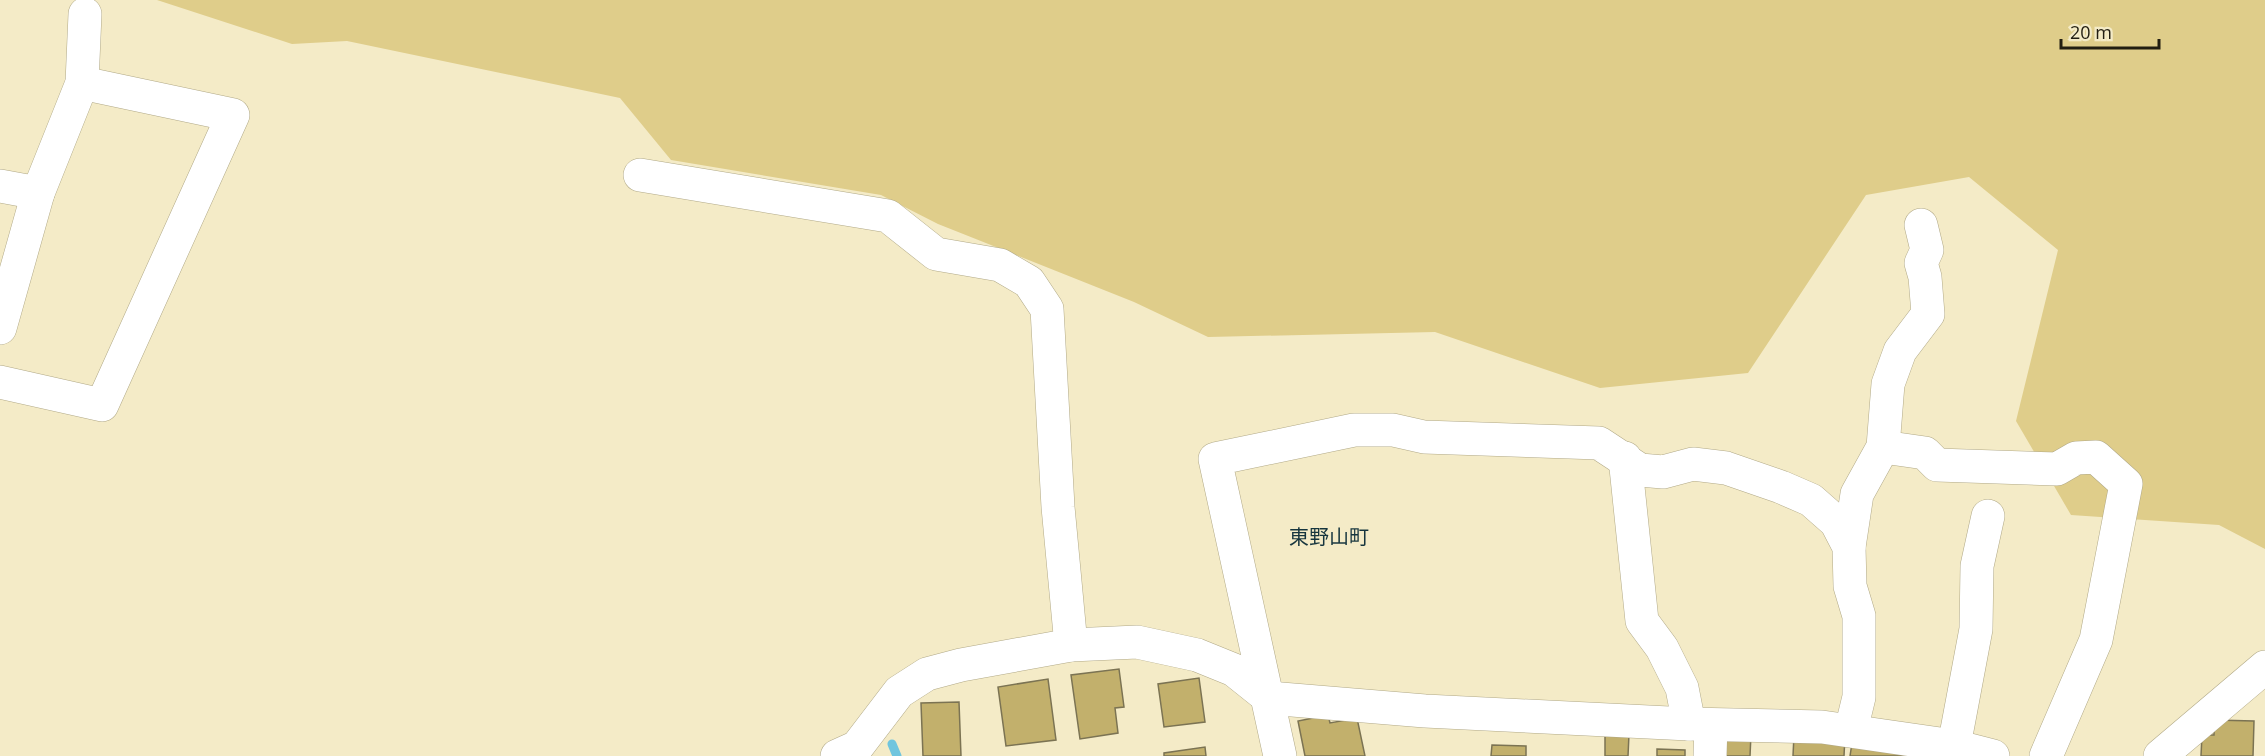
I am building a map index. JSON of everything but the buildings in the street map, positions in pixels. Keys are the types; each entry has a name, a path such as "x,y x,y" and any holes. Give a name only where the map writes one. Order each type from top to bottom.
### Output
{"street":[{"path":"0,325 38,193 82,83 85,14"},
{"path":"0,382 102,405 233,115 82,83"},
{"path":"640,175 888,216 936,254 1000,265 1029,282 1047,309 1058,507 1071,645"},
{"path":"0,186 38,193"},
{"path":"1851,730 1859,697 1859,616 1850,586 1849,547 1857,494 1882,447 1888,384 1900,351 1928,314 1925,277 1921,263 1927,250 1921,225"},
{"path":"1280,756 1215,459 1354,430 1393,430 1424,437 1599,443 1640,470 1663,472 1693,464 1726,468 1781,486 1811,500 1836,522 1849,547"},
{"path":"1882,447 1925,453 1936,465 2057,469 2076,458 2096,457 2126,484 2097,640 2046,756"},
{"path":"1625,458 1642,621 1662,648 1703,735"},
{"path":"1954,746 1976,629 1977,566 1988,516"},
{"path":"837,756 857,747 899,692 927,674 961,665 1071,645 1137,642 1197,655 1234,670 1269,698 1703,735 1822,727 1954,746 1993,756"},
{"path":"2160,756 2265,668"}],"shaded area":[{"path":"157,0 2265,0 2265,549 2219,525 2071,515 2016,421 2058,250 1969,177 1866,195 1748,373 1600,388 1435,332 1208,337 1134,302 938,224 881,195 671,160 620,98 347,41 292,44"}],"waterway":[{"path":"892,744 897,756"}],"district":[{"name":"東野山町","path":"1329,536"}]}
